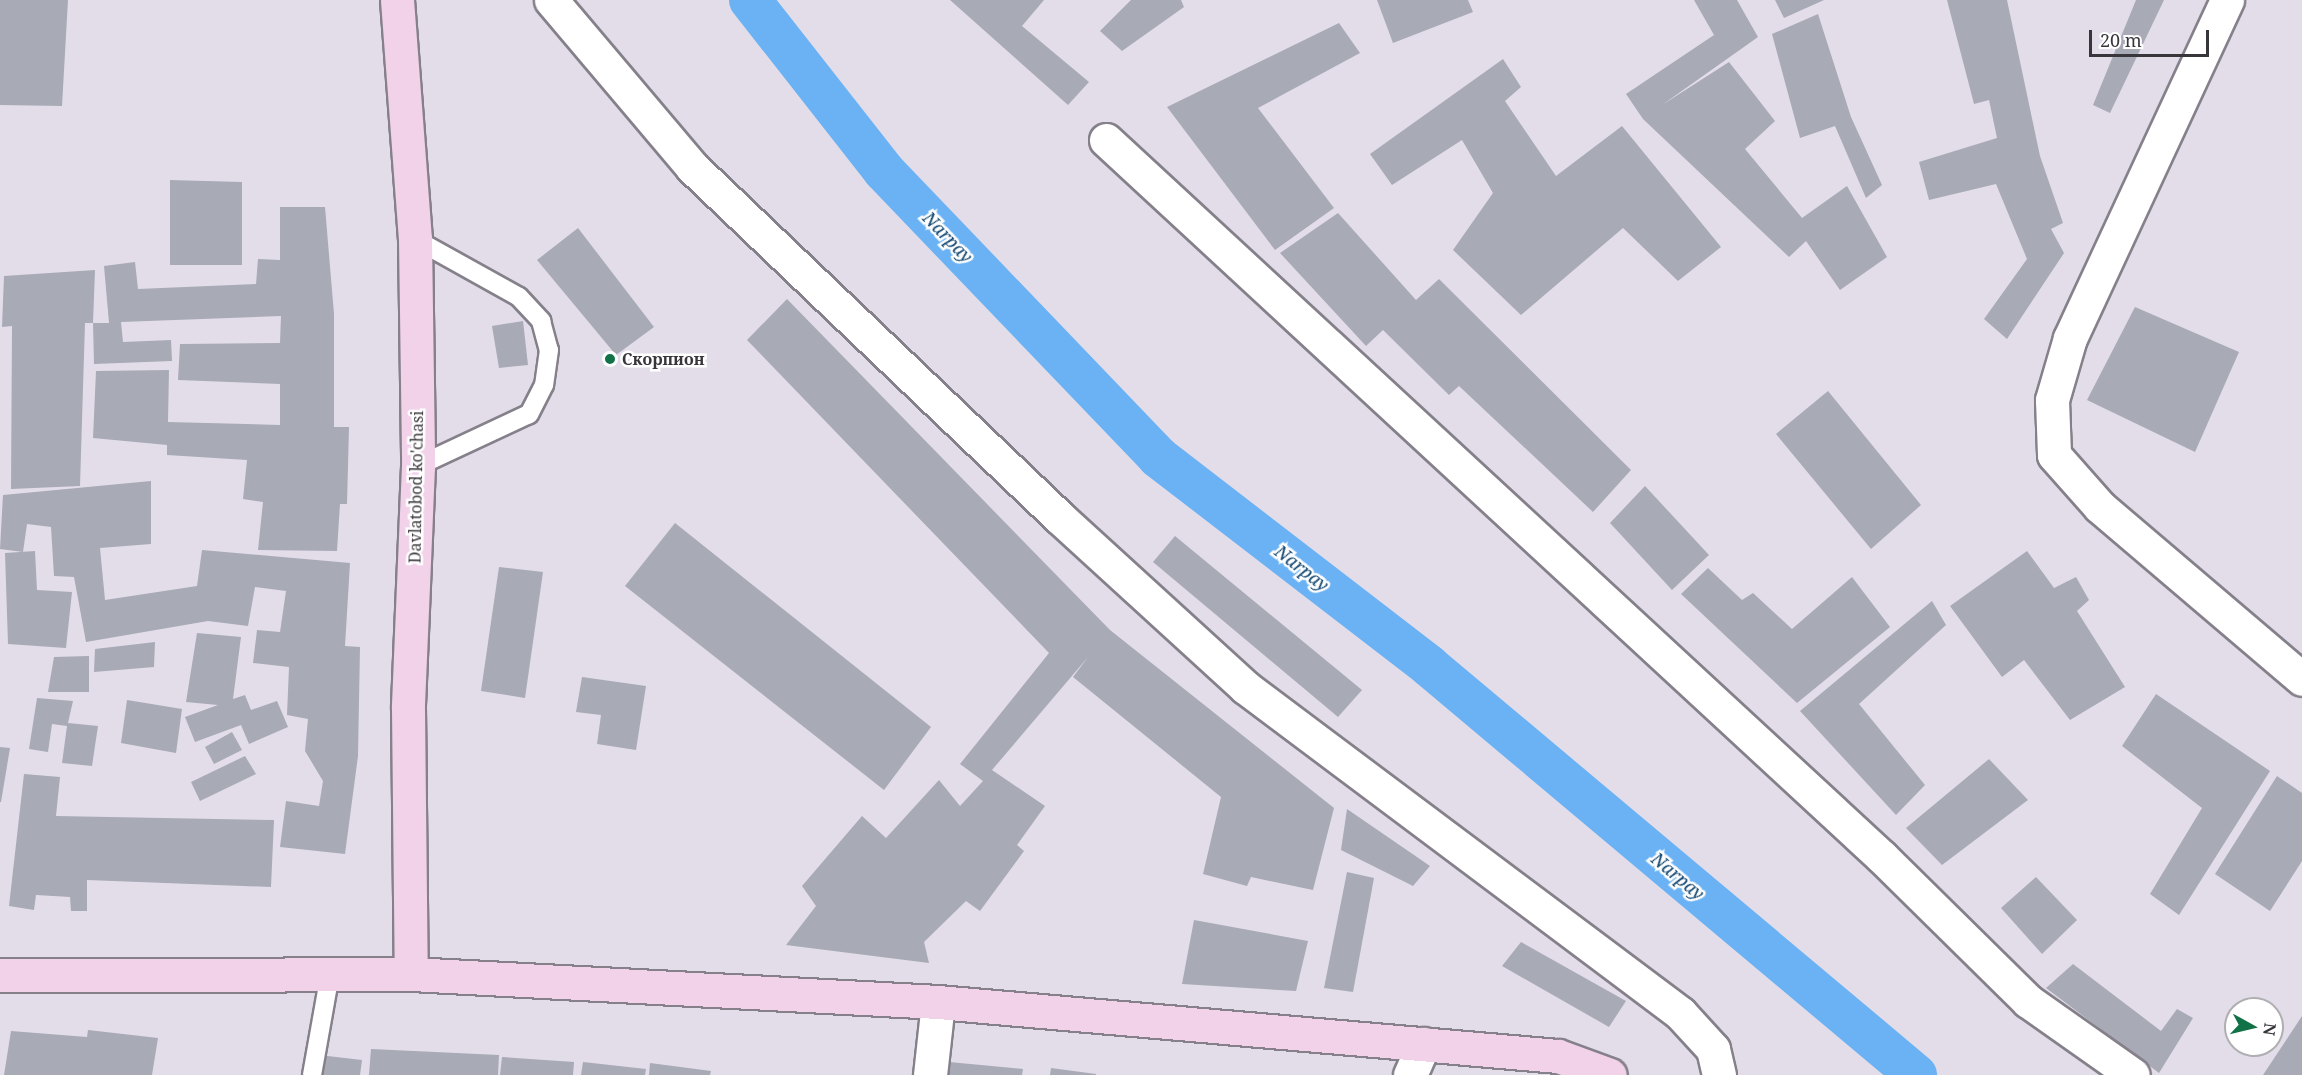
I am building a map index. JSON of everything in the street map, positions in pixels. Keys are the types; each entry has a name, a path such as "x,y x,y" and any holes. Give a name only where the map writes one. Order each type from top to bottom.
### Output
{"street":[{"name":"Davlatobod ko'chasi","path":"397,0 416,239 418,466 408,708 411,974"},
{"path":"551,0 692,167 1067,525 1245,687 1680,1013 1713,1049 1719,1075"},
{"path":"2227,0 2070,338 2052,400 2054,455 2100,507 2302,679"},
{"path":"1106,140 1882,857 2028,1001 2133,1075"},
{"path":"0,975 411,974 938,1002 1558,1056 1610,1075"},
{"path":"930,1075 938,1002"},
{"path":"1410,1075 1424,1044"}],"lane":[{"path":"416,239 519,297 541,321 549,350 544,385 529,414 418,466"},
{"path":"312,1075 330,974"}],"building":[{"path":"0,0 68,0 62,106 0,105"},
{"path":"950,0 1044,0 1022,26 1089,82 1068,105"},
{"path":"1131,0 1181,0 1184,7 1122,51 1100,31"},
{"path":"1377,0 1468,0 1473,12 1393,43"},
{"path":"1694,0 1737,0 1758,37 1662,105 1729,62 1775,121 1745,149 1802,218 1847,186 1887,257 1840,290 1806,241 1789,257 1643,119 1626,94 1714,35"},
{"path":"1775,0 1824,0 1784,18"},
{"path":"1947,0 2007,0 2040,156 2063,223 2051,229 2064,253 2007,339 1984,319 2027,259 1996,184 1929,200 1919,162 1997,138 1989,100 1974,104"},
{"path":"2136,0 2164,0 2110,113 2093,105"},
{"path":"1818,14 1851,117 1882,185 1866,198 1835,126 1800,138 1772,34"},
{"path":"1339,23 1360,53 1258,108 1334,208 1275,250 1167,107"},
{"path":"1503,59 1521,87 1505,101 1556,176 1622,126 1721,247 1678,281 1623,228 1521,315 1453,250 1493,193 1462,140 1392,185 1370,154"},
{"path":"170,180 242,182 242,265 170,265"},
{"path":"280,207 325,207 334,314 334,427 349,427 347,504 340,504 337,551 258,550 263,502 243,499 247,460 167,455 167,445 93,438 96,371 169,370 168,422 280,425 280,384 178,380 180,344 280,343 281,316 121,322 123,342 171,340 172,361 94,364 93,323 109,323 104,266 135,262 138,289 256,284 258,259 280,260"},
{"path":"1338,213 1416,300 1439,279 1631,470 1593,512 1459,386 1449,395 1383,330 1366,346 1280,253"},
{"path":"578,228 654,327 616,355 537,260"},
{"path":"95,270 93,323 85,323 80,486 11,489 12,326 2,327 4,276"},
{"path":"787,299 1110,630 1334,808 1313,890 1251,877 1247,886 1203,874 1221,797 1073,677 1088,657 992,770 1045,806 1017,845 1024,851 980,911 966,901 924,942 929,963 786,945 816,906 802,886 862,816 886,838 939,780 960,806 983,781 960,764 1049,653 747,340"},
{"path":"2135,307 2239,352 2195,452 2087,400"},
{"path":"523,321 528,365 499,368 492,326"},
{"path":"1828,391 1921,505 1871,549 1776,434"},
{"path":"151,481 151,544 100,548 105,600 197,586 202,550 350,563 345,646 360,647 358,756 345,854 280,847 286,801 319,806 323,781 305,751 308,719 287,715 289,667 253,663 257,630 280,632 286,591 255,587 248,626 208,621 86,642 74,577 54,576 51,527 27,524 23,552 0,549 3,495"},
{"path":"1645,486 1709,555 1672,590 1610,523"},
{"path":"675,523 931,727 884,790 625,586"},
{"path":"1175,536 1362,690 1338,717 1153,562"},
{"path":"35,551 37,590 72,592 66,648 8,644 5,553"},
{"path":"2027,551 2054,588 2076,577 2089,600 2077,611 2125,687 2070,720 2024,660 2002,677 1950,606"},
{"path":"499,567 543,572 525,698 481,691"},
{"path":"1708,568 1742,600 1753,593 1792,629 1852,577 1890,627 1797,703 1681,594"},
{"path":"1932,601 1946,625 1859,704 1925,785 1896,815 1800,711"},
{"path":"197,633 241,637 233,699 245,695 251,710 277,701 288,727 249,744 241,725 195,742 185,717 218,705 186,702"},
{"path":"155,642 154,667 94,672 95,649"},
{"path":"89,656 89,692 48,692 54,657"},
{"path":"582,677 646,686 636,750 597,744 601,715 576,712"},
{"path":"2156,694 2270,771 2179,915 2150,894 2202,808 2122,746"},
{"path":"37,698 73,701 68,723 98,726 92,766 62,763 67,726 52,724 48,752 29,749"},
{"path":"127,700 182,709 176,753 121,743"},
{"path":"232,732 242,750 214,764 205,747"},
{"path":"0,747 10,748 1,802 0,802"},
{"path":"245,756 256,774 200,801 191,782"},
{"path":"1989,759 2028,800 1942,865 1906,828"},
{"path":"24,774 60,777 56,816 274,820 271,887 87,880 87,911 71,911 70,897 36,895 34,910 9,906"},
{"path":"2277,776 2302,793 2302,861 2270,911 2215,874"},
{"path":"1347,809 1430,866 1413,886 1341,850"},
{"path":"1347,872 1374,878 1353,992 1324,988"},
{"path":"2036,877 2077,920 2042,954 2001,908"},
{"path":"1194,920 1308,941 1296,991 1182,984"},
{"path":"1521,942 1626,1001 1609,1027 1502,966"},
{"path":"2073,964 2161,1031 2177,1009 2193,1018 2159,1073 2046,988"},
{"path":"2302,1016 2302,1075 2263,1075 2275,1057 2284,1057 2284,1043"},
{"path":"88,1030 158,1038 152,1075 4,1075 11,1031 87,1037"},
{"path":"371,1049 499,1055 498,1075 369,1075"},
{"path":"319,1055 362,1060 360,1075 316,1075"},
{"path":"502,1057 574,1062 573,1075 500,1075"},
{"path":"583,1062 646,1069 645,1075 581,1075"},
{"path":"949,1062 1023,1069 1022,1075 947,1075"},
{"path":"650,1063 711,1071 710,1075 649,1075"},
{"path":"1051,1068 1096,1074 1096,1075 1050,1075"}],"waterway":[{"name":"Narpay","path":"750,0 884,171 1158,457 1429,666 1916,1075"}],"place":[{"name":"Скорпион","path":"610,359"}]}
